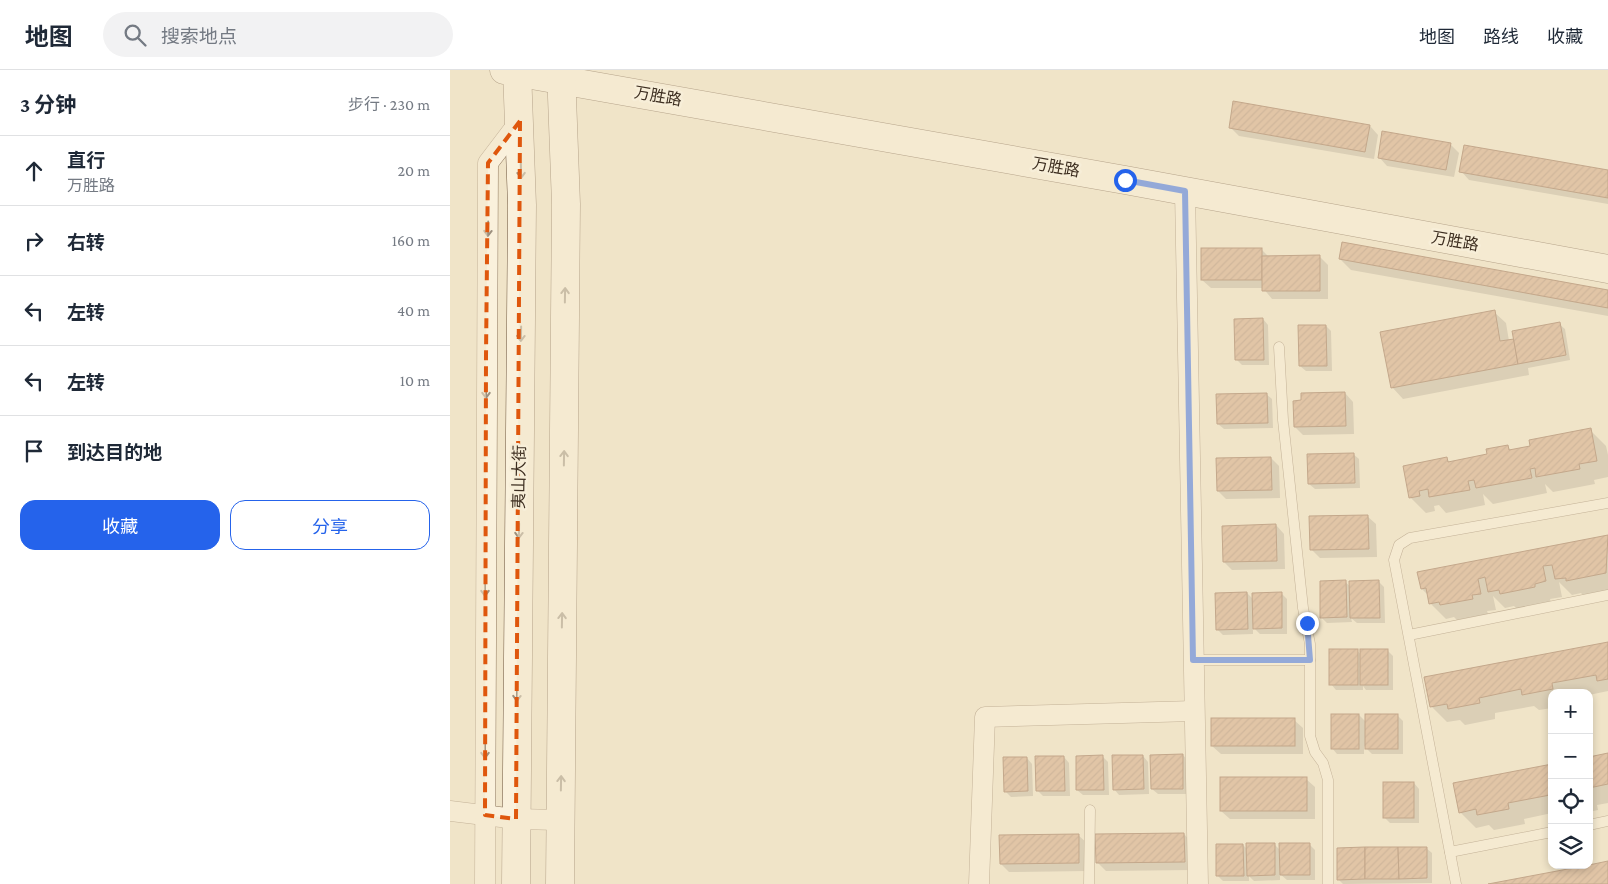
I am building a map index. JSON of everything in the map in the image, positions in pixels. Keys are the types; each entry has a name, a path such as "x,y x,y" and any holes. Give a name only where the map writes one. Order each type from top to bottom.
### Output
{"main road":[{"name":"万胜路","path":"512,71 562,75 1608,269"},
{"name":"夷山大街","path":"512,71 520,121 522,205 516,884"},
{"path":"560,884 566,214 562,75"}],"street":[{"path":"484,884 488,162 520,121"},
{"path":"1185,191 1198,884"},
{"path":"979,884 985,717 1194,710"},
{"path":"450,811 516,818 560,820"}],"lane":[{"path":"1279,347 1283,420 1310,660 1310,736 1314,752 1323,763 1328,780 1328,884"},
{"path":"1456,884 1394,560 1399,546 1410,538 1608,503"},
{"path":"1409,635 1608,595"},
{"path":"1193,660 1310,660"},
{"path":"1089,884 1090,810"},
{"path":"1593,824 1608,821"},
{"path":"1450,852 1548,833"}],"highlighted area":[{"path":"520,121 516,819 485,815 486,356 488,163"}],"building":[{"path":"1233,101 1370,125 1365,152 1229,128"},
{"path":"1382,131 1451,143 1446,170 1378,158"},
{"path":"1464,145 1608,170 1608,198 1459,172"},
{"path":"1342,242 1608,290 1608,308 1339,259"},
{"path":"1201,248 1262,248 1262,280 1201,280"},
{"path":"1320,255 1320,291 1262,291 1262,256"},
{"path":"1495,310 1500,341 1514,339 1518,364 1391,388 1380,332"},
{"path":"1263,318 1264,360 1235,360 1234,319"},
{"path":"1560,322 1566,355 1518,364 1512,331"},
{"path":"1298,325 1326,325 1327,366 1299,366"},
{"path":"1345,392 1346,426 1294,427 1293,401 1301,400 1301,393"},
{"path":"1267,393 1268,423 1217,424 1216,394"},
{"path":"1591,428 1597,461 1579,464 1580,469 1536,477 1535,468 1530,469 1532,478 1476,488 1474,480 1468,481 1470,490 1429,497 1428,489 1419,491 1420,496 1409,498 1403,466 1447,457 1448,462 1487,454 1486,449 1508,445 1509,450 1530,446 1529,440"},
{"path":"1354,453 1355,483 1308,484 1307,454"},
{"path":"1271,457 1272,490 1217,491 1216,458"},
{"path":"1368,515 1369,549 1310,550 1309,516"},
{"path":"1276,524 1277,561 1223,562 1222,526"},
{"path":"1608,535 1606,573 1566,581 1566,578 1555,579 1552,565 1543,566 1546,581 1535,584 1535,587 1500,594 1499,590 1488,592 1485,577 1478,579 1481,594 1472,595 1473,599 1440,605 1439,602 1429,604 1426,588 1421,589 1417,572"},
{"path":"1346,580 1347,617 1320,618 1320,581"},
{"path":"1379,580 1380,618 1350,618 1349,581"},
{"path":"1247,592 1248,629 1216,630 1215,593"},
{"path":"1282,592 1282,628 1253,629 1252,593"},
{"path":"1608,642 1608,679 1597,681 1596,675 1552,683 1553,689 1522,695 1521,689 1479,698 1480,703 1448,709 1447,704 1430,707 1424,677"},
{"path":"1329,649 1358,649 1358,685 1329,685"},
{"path":"1360,649 1388,649 1388,685 1360,685"},
{"path":"1331,714 1359,714 1359,749 1331,749"},
{"path":"1365,714 1398,714 1398,749 1365,749"},
{"path":"1211,718 1295,718 1295,746 1211,746"},
{"path":"1608,753 1608,784 1593,787 1593,756"},
{"path":"1183,754 1183,789 1151,789 1150,755"},
{"path":"1103,755 1104,790 1076,790 1076,756"},
{"path":"1112,755 1143,755 1144,789 1113,790"},
{"path":"1035,756 1064,756 1065,791 1036,791"},
{"path":"1003,757 1027,757 1028,791 1004,792"},
{"path":"1548,765 1548,795 1508,803 1509,809 1477,815 1476,809 1459,813 1453,783"},
{"path":"1220,777 1307,777 1307,811 1220,811"},
{"path":"1383,782 1414,782 1414,818 1383,818"},
{"path":"1184,833 1185,862 1096,863 1095,834"},
{"path":"1079,834 1079,863 1000,864 999,835"},
{"path":"1246,843 1275,843 1275,875 1247,876"},
{"path":"1279,843 1310,843 1310,875 1280,875"},
{"path":"1216,844 1243,844 1244,876 1216,876"},
{"path":"1365,847 1365,879 1337,880 1337,848"},
{"path":"1365,847 1398,847 1399,879 1365,879"},
{"path":"1398,847 1427,847 1427,878 1399,879"},
{"path":"1608,861 1608,884 1488,884 1568,869 1593,869 1593,864"}],"route":[{"path":"1125,180 1185,191 1193,660 1310,660 1307,623"}]}
